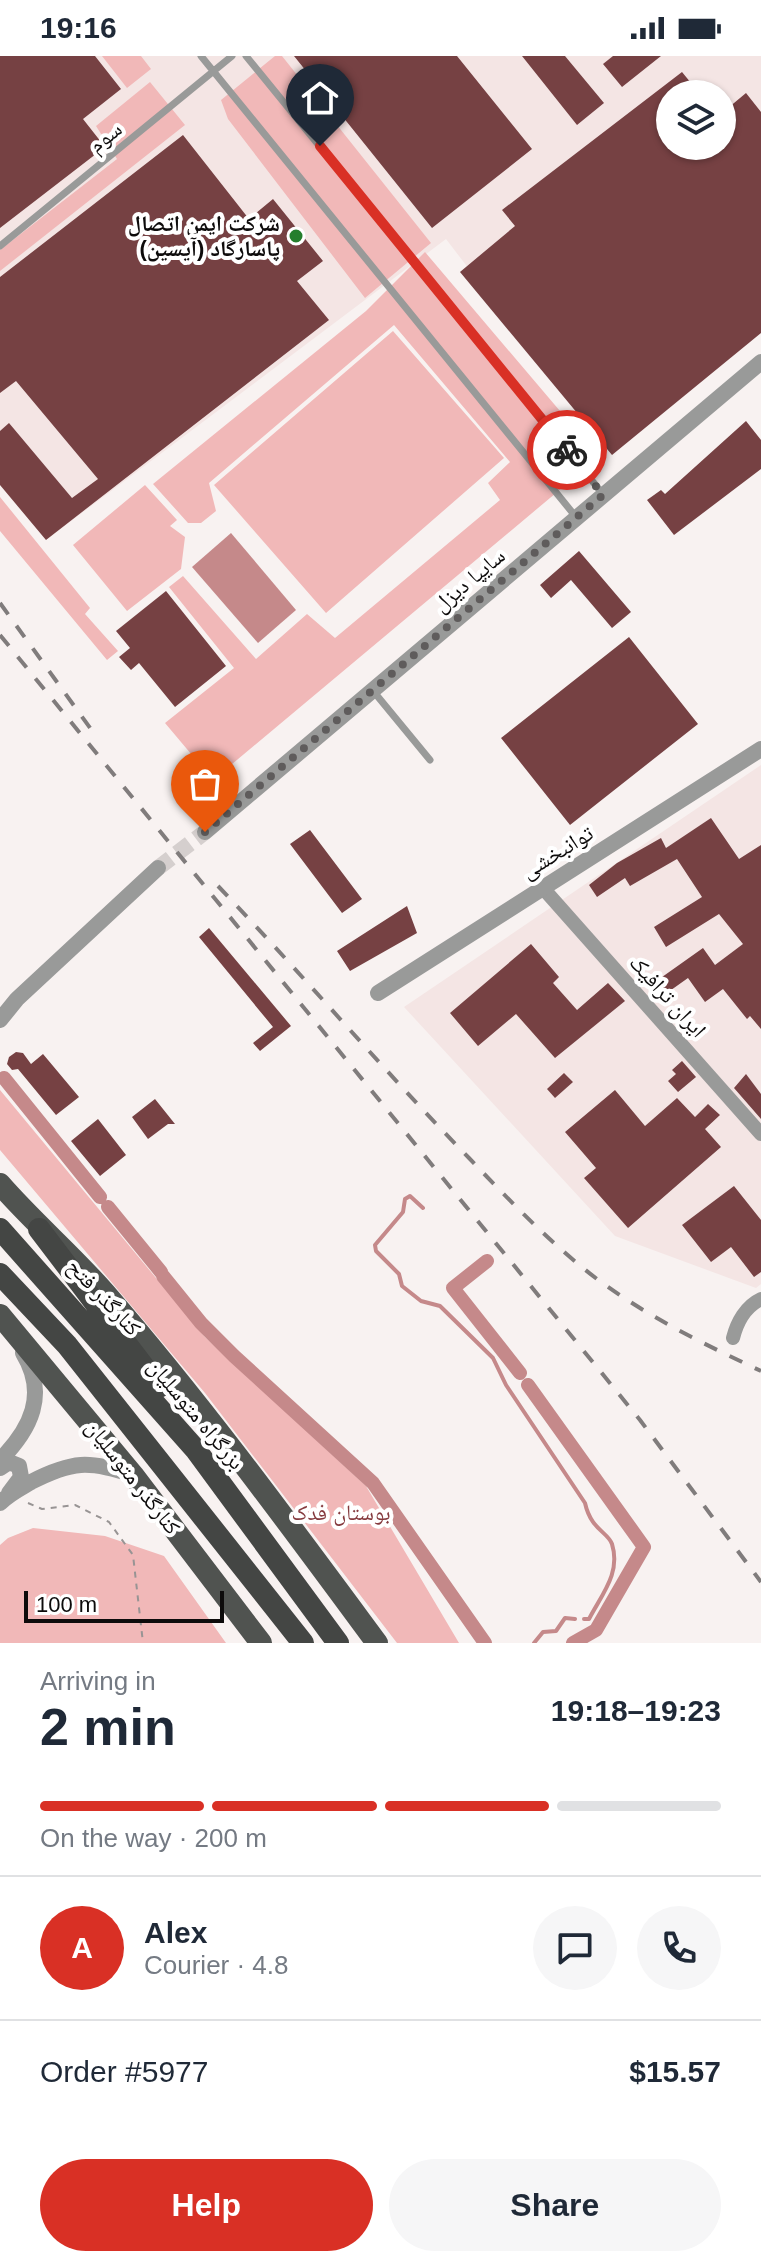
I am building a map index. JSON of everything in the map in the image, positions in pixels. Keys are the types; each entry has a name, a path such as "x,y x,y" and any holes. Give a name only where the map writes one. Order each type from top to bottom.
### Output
{"highway":[{"name":"بزرگراه متوسلیان","path":"0,1229 196,1450 338,1643"},
{"path":"39,1229 160,1389 196,1450"},
{"path":"0,1274 67,1345 303,1643"}],"main road":[{"name":"کنارگذر فتح","path":"0,1184 39,1229 102,1290 223,1434 377,1643"},
{"name":"کنارگذر متوسلیان","path":"1,1316 133,1475 261,1643"}],"street":[{"name":"سایپا دیزل","path":"205,832 761,362"},
{"name":"توانبخشی","path":"378,993 761,749"},
{"path":"0,1020 17,999 158,868"},
{"name":"ایران ترافیک","path":"542,887 761,1134"},
{"path":"0,1009 17,999"},
{"path":"733,1338 736,1326 752,1303 761,1299"},
{"path":"0,1460 33,1417 35,1394 30,1365 1,1316"},
{"path":"0,1468 9,1462 19,1466 21,1477 4,1499"},
{"path":"4,1499 55,1470 79,1463 101,1464 133,1475"}],"lane":[{"path":"201,56 577,518"},
{"name":"سوم","path":"0,246 232,56"},
{"path":"246,56 603,495"},
{"path":"373,690 430,760"}],"path":[{"path":"4,1499 42,1509 75,1505 109,1522 133,1555 143,1643"}],"shaded area":[{"path":"0,56 761,56 761,321 606,448 446,239 46,540 0,485"},
{"path":"231,533 296,610 258,643 192,567"},
{"path":"761,765 761,1284 756,1288 615,1236 404,1007"}],"green space":[{"path":"102,56 141,56 151,69 127,88"},
{"path":"275,56 282,56 431,243 365,298 228,119 221,100"},
{"path":"150,82 185,125 0,271 0,250 117,159 96,126"},
{"path":"425,252 599,457 213,780 165,723 234,668 169,587 183,576 256,659 307,614 335,638 500,500 488,483 510,462 394,325 209,483 216,511 201,523 188,523 153,484 366,311"},
{"path":"393,331 504,458 326,613 214,485"},
{"path":"145,485 177,520 170,526 185,537 181,569 127,611 73,545"},
{"path":"0,497 90,608 85,614 118,651 107,660 0,531"},
{"name":"بوستان فدک","path":"0,1090 205,1337 366,1486 459,1643 397,1643 205,1393 0,1150"},
{"path":"33,1528 105,1536 164,1556 226,1643 0,1643 0,1545 8,1538"}],"building":[{"path":"0,56 95,56 121,89 83,119 105,147 0,228"},
{"path":"294,56 457,56 532,149 432,228"},
{"path":"522,56 565,56 604,103 577,125"},
{"path":"613,56 661,56 622,87 603,64"},
{"path":"682,72 689,80 672,80"},
{"path":"656,92 656,160 736,160 736,101 746,93 761,112 761,333 612,455 460,272 515,226 502,210"},
{"path":"183,135 249,219 273,199 323,261 297,281 329,320 46,540 0,485 0,431 9,423 72,498 98,479 16,381 0,393 0,277"},
{"path":"746,421 761,440 761,469 674,535 647,500 661,490 665,494"},
{"path":"579,551 631,612 612,628 571,580 551,598 540,585"},
{"path":"166,591 226,666 175,707 139,663 131,670 119,657 130,648 116,631"},
{"path":"629,637 698,724 570,825 501,738"},
{"path":"711,818 739,859 761,845 761,1029 750,1016 747,1019 723,989 705,1002 688,978 657,1000 648,987 703,948 715,965 743,944 719,914 666,947 654,927 702,897 677,859 630,886 625,878 597,897 589,885 617,863 661,838 666,848"},
{"path":"310,830 362,899 342,913 290,844"},
{"path":"407,906 417,933 350,971 337,951"},
{"path":"209,928 291,1026 260,1051 253,1043 273,1027 199,937"},
{"path":"531,944 559,977 553,983 577,1010 608,983 625,1001 555,1058 516,1014 478,1046 450,1013"},
{"path":"16,1052 23,1053 31,1064 43,1054 79,1097 56,1115 18,1069 12,1070 7,1064 9,1057"},
{"path":"682,1061 696,1077 678,1092 668,1081 676,1074 672,1070"},
{"path":"564,1073 573,1082 555,1098 547,1089"},
{"path":"746,1074 761,1094 761,1119 734,1088"},
{"path":"615,1090 645,1126 677,1098 695,1117 708,1104 720,1115 705,1129 721,1147 628,1228 584,1178 596,1168 565,1132"},
{"path":"155,1099 175,1124 168,1124 148,1139 132,1117"},
{"path":"98,1119 126,1155 100,1176 71,1141"},
{"path":"734,1186 761,1220 761,1272 754,1277 731,1247 711,1262 682,1225"}],"waterway":[{"path":"4,1078 100,1197"},
{"path":"423,1208 410,1196 405,1199 403,1212 375,1245 376,1251 399,1274 402,1286 421,1301 440,1306 493,1358 506,1385 585,1503 591,1519 610,1540 614,1555 612,1574 589,1619 584,1619"},
{"path":"108,1207 161,1272"},
{"path":"487,1261 453,1288 520,1373"},
{"path":"163,1276 201,1323 234,1356 373,1483 485,1643"},
{"path":"528,1385 644,1547 596,1630 573,1643"},
{"path":"534,1643 543,1632 556,1631 565,1618 575,1619"}],"tunnel":[{"path":"158,868 205,832"}],"railway":[{"path":"0,603 93,732"},
{"path":"0,635 640,1420 761,1582"},
{"path":"218,886 437,1125 563,1251 636,1306 761,1371"}],"way so far":[{"path":"205,832 603,495 567,450"}],"place":[{"name":"شرکت ایمن اتصال پاسارگاد (آیسین)","path":"296,236"}],"route":[{"path":"320,146 567,450"}]}
